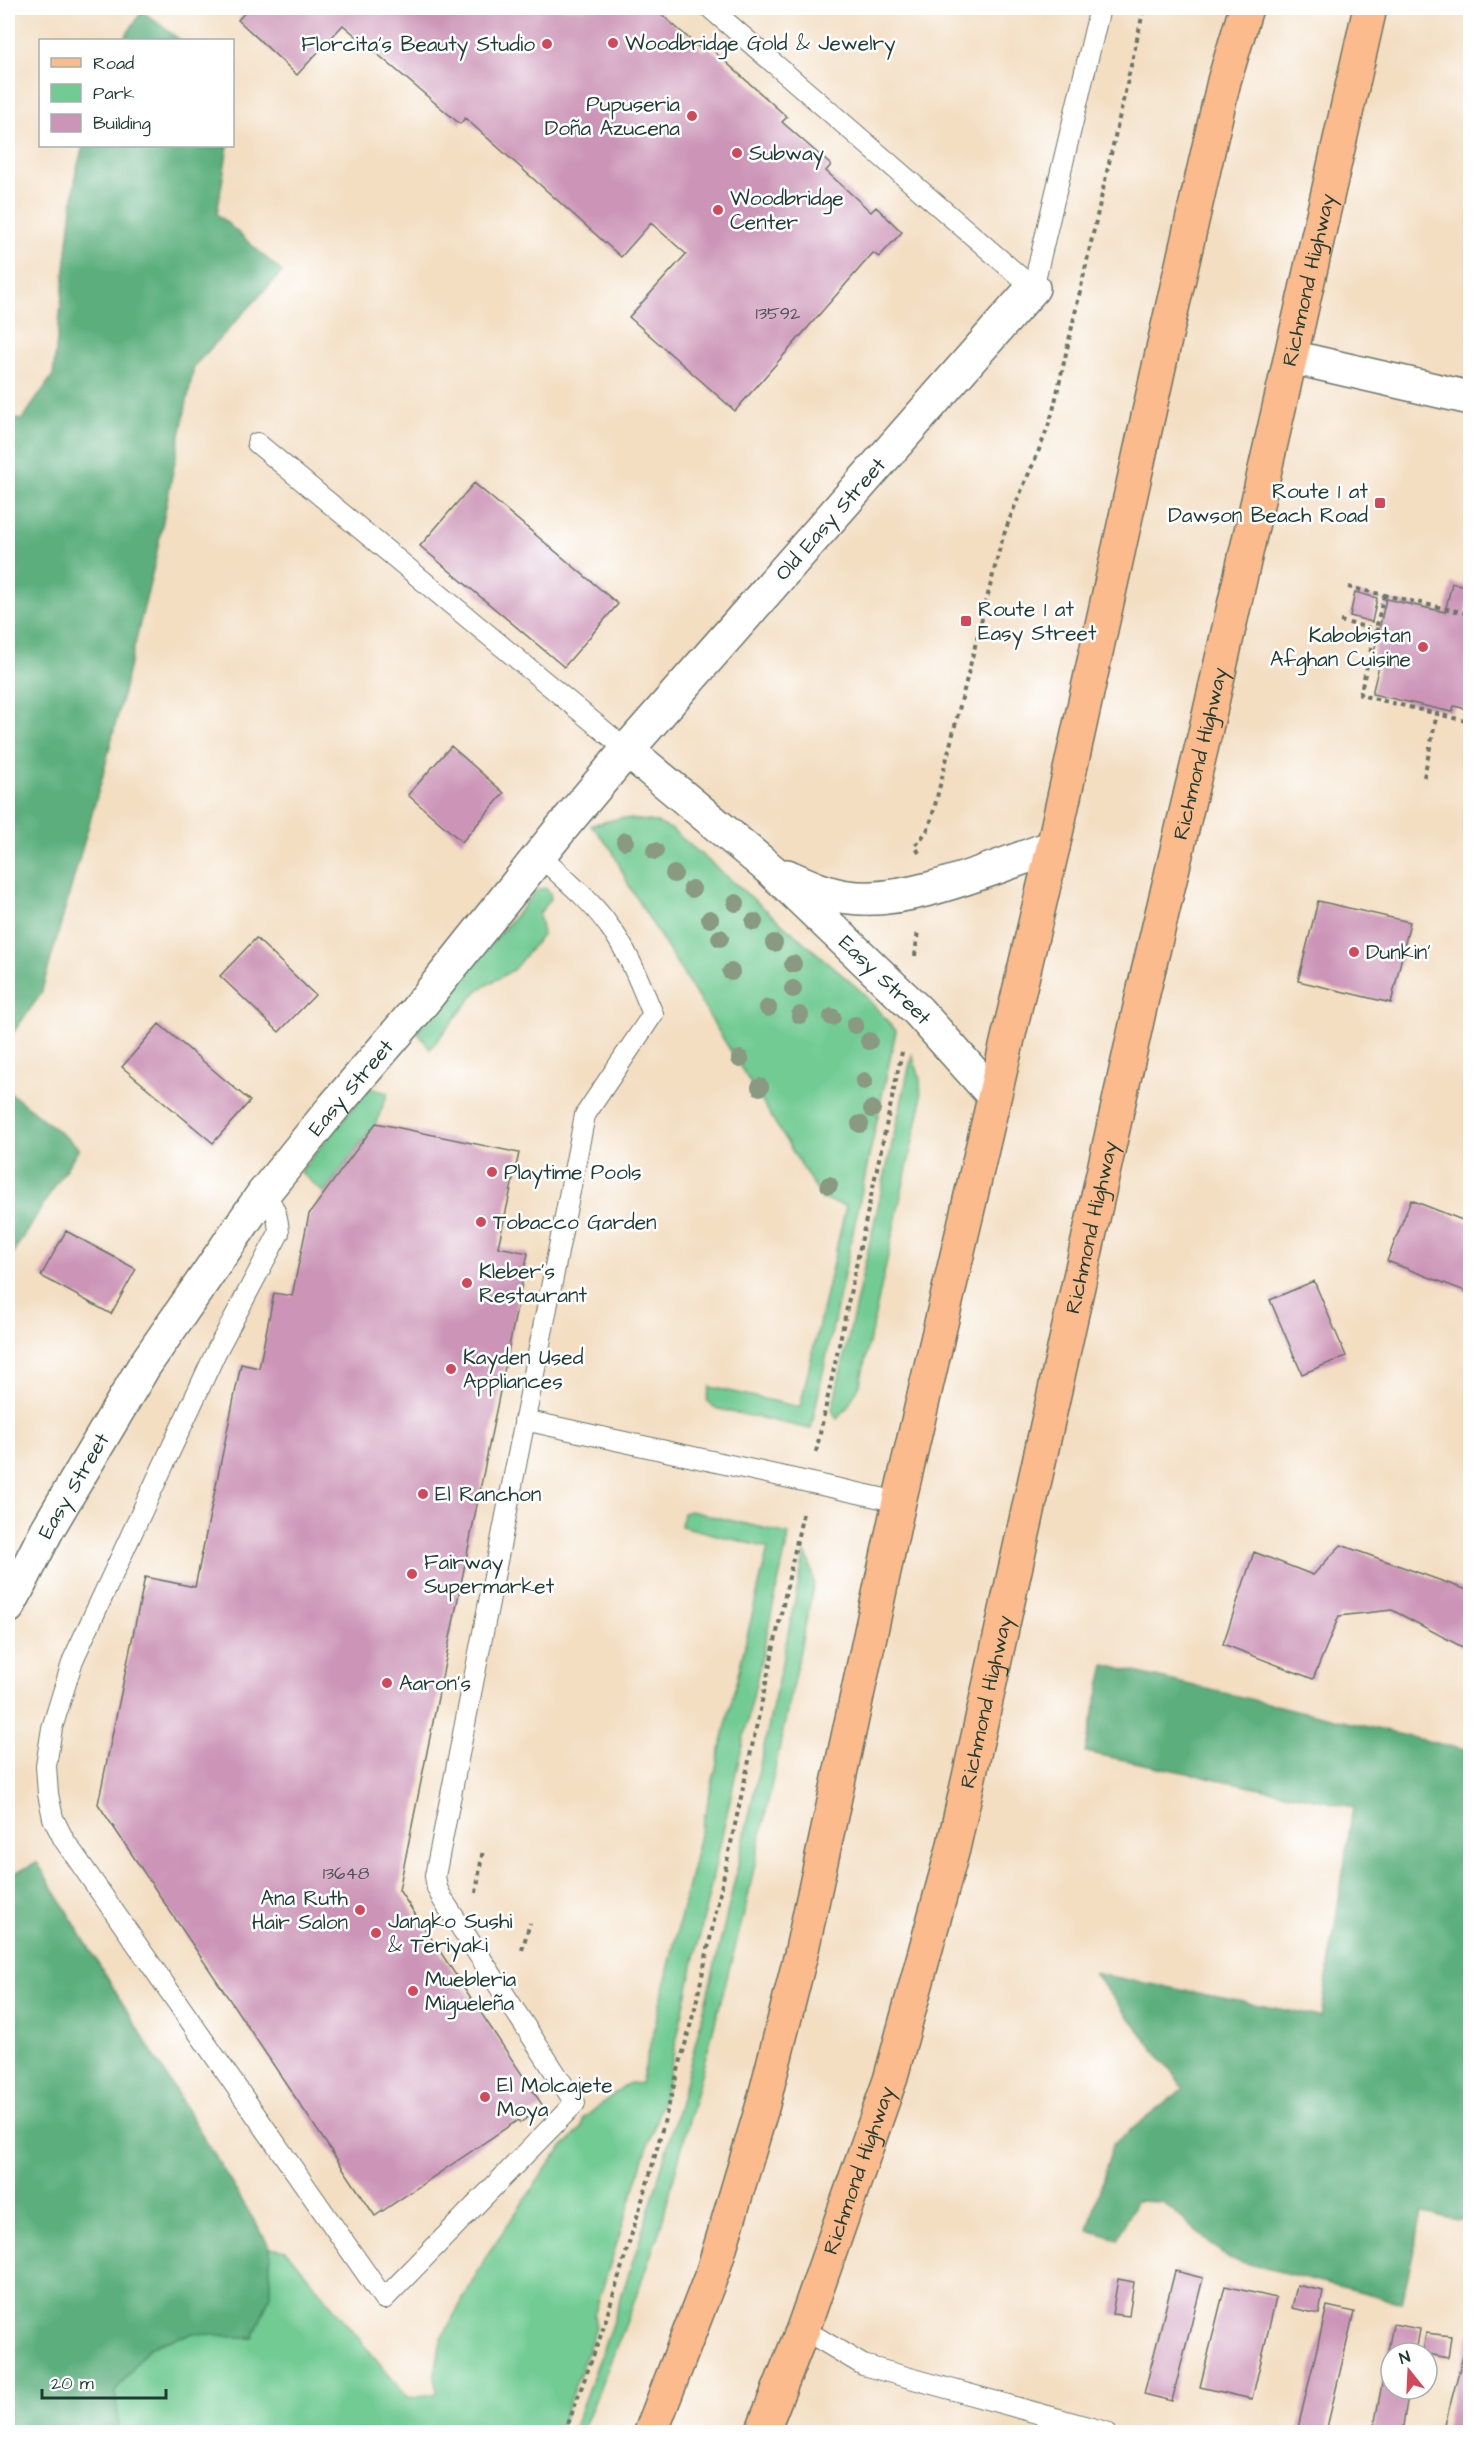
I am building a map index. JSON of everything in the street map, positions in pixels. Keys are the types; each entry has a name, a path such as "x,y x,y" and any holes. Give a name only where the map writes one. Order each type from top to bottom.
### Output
{"main road":[{"path":"651,2433 713,2271 762,2108 801,1954 899,1502 1053,847 1224,81 1246,8"},
{"name":"Richmond Highway","path":"762,2433 802,2329 890,2080 953,1849 1144,989 1370,8"}],"street":[{"name":"Old Easy Street","path":"627,750 1033,288"},
{"path":"1291,357 1470,399"},
{"name":"Easy Street","path":"8,1607 47,1530 144,1366 263,1194 415,1012 627,750 771,870 918,1011 994,1096"},
{"name":"Easy Street","path":"771,870 836,895 878,899 923,891 1053,847"}],"lane":[{"path":"710,8 1033,288 1100,8"},
{"path":"257,443 627,750"},
{"path":"263,1194 269,1199 278,1217 279,1233 275,1245 216,1353 73,1660 52,1728 46,1766 48,1794 53,1818 64,1840 384,2299 575,2103 443,1900 435,1881 441,1840 585,1115 653,1014 630,961 610,926 589,902 540,856"},
{"path":"524,1420 899,1502"},
{"path":"802,2329 863,2365 1106,2433"}],"path":[{"path":"915,846 927,831 931,821 1009,518 1038,456 1053,411 1144,8"},
{"path":"1348,587 1470,614"},
{"path":"1384,595 1360,695 1470,722"},
{"path":"1340,621 1377,629"},
{"path":"1424,777 1436,718"},
{"path":"821,1428 904,1044"},
{"path":"565,2433 602,2332 650,2174 695,2008 797,1543"},
{"path":"522,1950 530,1923"}],"green space":[{"path":"142,11 179,39 124,39"},
{"path":"83,147 228,147 217,214 282,272 194,366 154,566 103,775 41,994 8,1040 8,417 22,420 53,375 76,172"},
{"path":"621,818 655,822 671,829 860,990 896,1031 811,1429 714,1408 707,1400 710,1387 800,1407 846,1206 822,1199 629,886 612,850 591,825"},
{"path":"545,888 551,898 539,914 543,934 513,970 478,990 430,1049 417,1031 537,890"},
{"path":"912,1055 920,1077 921,1104 860,1384 847,1408 837,1419 832,1410"},
{"path":"369,1088 388,1093 376,1123 324,1193 300,1172"},
{"path":"8,1091 79,1148 8,1261"},
{"path":"690,1511 789,1534 665,2092 594,2315 596,2328 558,2432 120,2432 115,2392 149,2347 193,2333 253,2338 270,2296 270,2247 286,2250 408,2398 436,2393 435,2375 441,2340 487,2255 554,2157 582,2128 583,2119 624,2086 630,2083 641,2084 768,1548 681,1526 683,1513"},
{"path":"805,1553 809,1560 814,1584 746,1906 660,2229 629,2316 582,2432 572,2432 612,2325 647,2217 678,2108 733,1887"},
{"path":"1105,1665 1470,1751 1470,2222 1422,2213 1402,2302 1229,2259 1163,2202 1136,2201 1118,2239 1088,2230 1113,2144 1184,2088 1094,1973 1321,2017 1353,1807 1085,1752"},
{"path":"37,1862 270,2247 270,2296 253,2338 193,2333 149,2347 115,2392 120,2432 8,2432 8,1877"}],"building":[{"name":"Woodbridge Center","path":"249,8 662,8 659,12 703,51 709,47 787,117 782,122 831,165 826,171 871,212 876,207 902,232 879,257 873,253 735,411 629,317 686,254 651,223 621,257 465,118 460,124 343,25 297,75 238,20"},
{"path":"474,483 618,604 564,667 420,546"},
{"name":"Kabobistan Afghan Cuisine","path":"1452,583 1470,587 1465,617 1470,618 1470,710 1454,706 1452,712 1372,694 1379,666 1371,665 1386,599 1445,612"},
{"path":"1355,592 1377,598 1372,622 1350,616"},
{"path":"451,746 504,793 462,842 408,795"},
{"name":"Dunkin'","path":"1318,901 1410,922 1391,1003 1298,981"},
{"path":"256,938 315,995 279,1032 220,976"},
{"path":"159,1024 250,1101 213,1143 122,1067"},
{"path":"376,1123 519,1153 498,1247 528,1253 399,1890 543,2106 520,2123 518,2120 375,2216 98,1804 145,1577 195,1587 241,1364 259,1368 274,1293 292,1296 309,1214"},
{"path":"1411,1200 1470,1223 1470,1293 1387,1261"},
{"path":"66,1231 136,1269 111,1314 41,1276"},
{"path":"1314,1281 1346,1356 1302,1374 1270,1300"},
{"path":"1341,1545 1470,1591 1470,1651 1392,1610 1339,1616 1313,1679 1223,1644 1254,1552 1313,1575"},
{"path":"1175,2271 1203,2278 1172,2401 1144,2394"},
{"path":"1118,2279 1134,2282 1129,2316 1112,2314"},
{"path":"1297,2285 1323,2291 1319,2314 1292,2308"},
{"path":"1225,2286 1276,2298 1252,2399 1200,2387"},
{"path":"1327,2306 1354,2312 1326,2432 1317,2432 1298,2428"},
{"path":"1393,2324 1420,2329 1418,2341 1390,2341"},
{"path":"1426,2333 1451,2336 1448,2358 1439,2356 1439,2341 1425,2341"},
{"path":"1469,2333 1470,2432 1443,2432"},
{"path":"1379,2400 1407,2401 1402,2432 1373,2432"}],"place":[{"name":"Woodbridge Gold & Jewelry","path":"613,43"},
{"name":"Florcita's Beauty Studio","path":"547,44"},
{"name":"Pupuseria Doña Azucena","path":"692,116"},
{"name":"Subway","path":"737,153"},
{"name":"Woodbridge Center","path":"718,210"},
{"name":"Route 1 at Dawson Beach Road","path":"1380,503"},
{"name":"Route 1 at Easy Street","path":"966,621"},
{"name":"Kabobistan Afghan Cuisine","path":"1423,647"},
{"name":"Dunkin'","path":"1354,952"},
{"name":"Playtime Pools","path":"492,1172"},
{"name":"Tobacco Garden","path":"481,1222"},
{"name":"Kleber's Restaurant","path":"467,1283"},
{"name":"Kayden Used Appliances","path":"451,1369"},
{"name":"El Ranchon","path":"423,1494"},
{"name":"Fairway Supermarket","path":"412,1574"},
{"name":"Aaron's","path":"387,1683"},
{"name":"Ana Ruth Hair Salon","path":"360,1910"},
{"name":"Jangko Sushi & Teriyaki","path":"376,1933"},
{"name":"Muebleria Migueleña","path":"413,1991"},
{"name":"El Molcajete Moya","path":"485,2097"}]}
